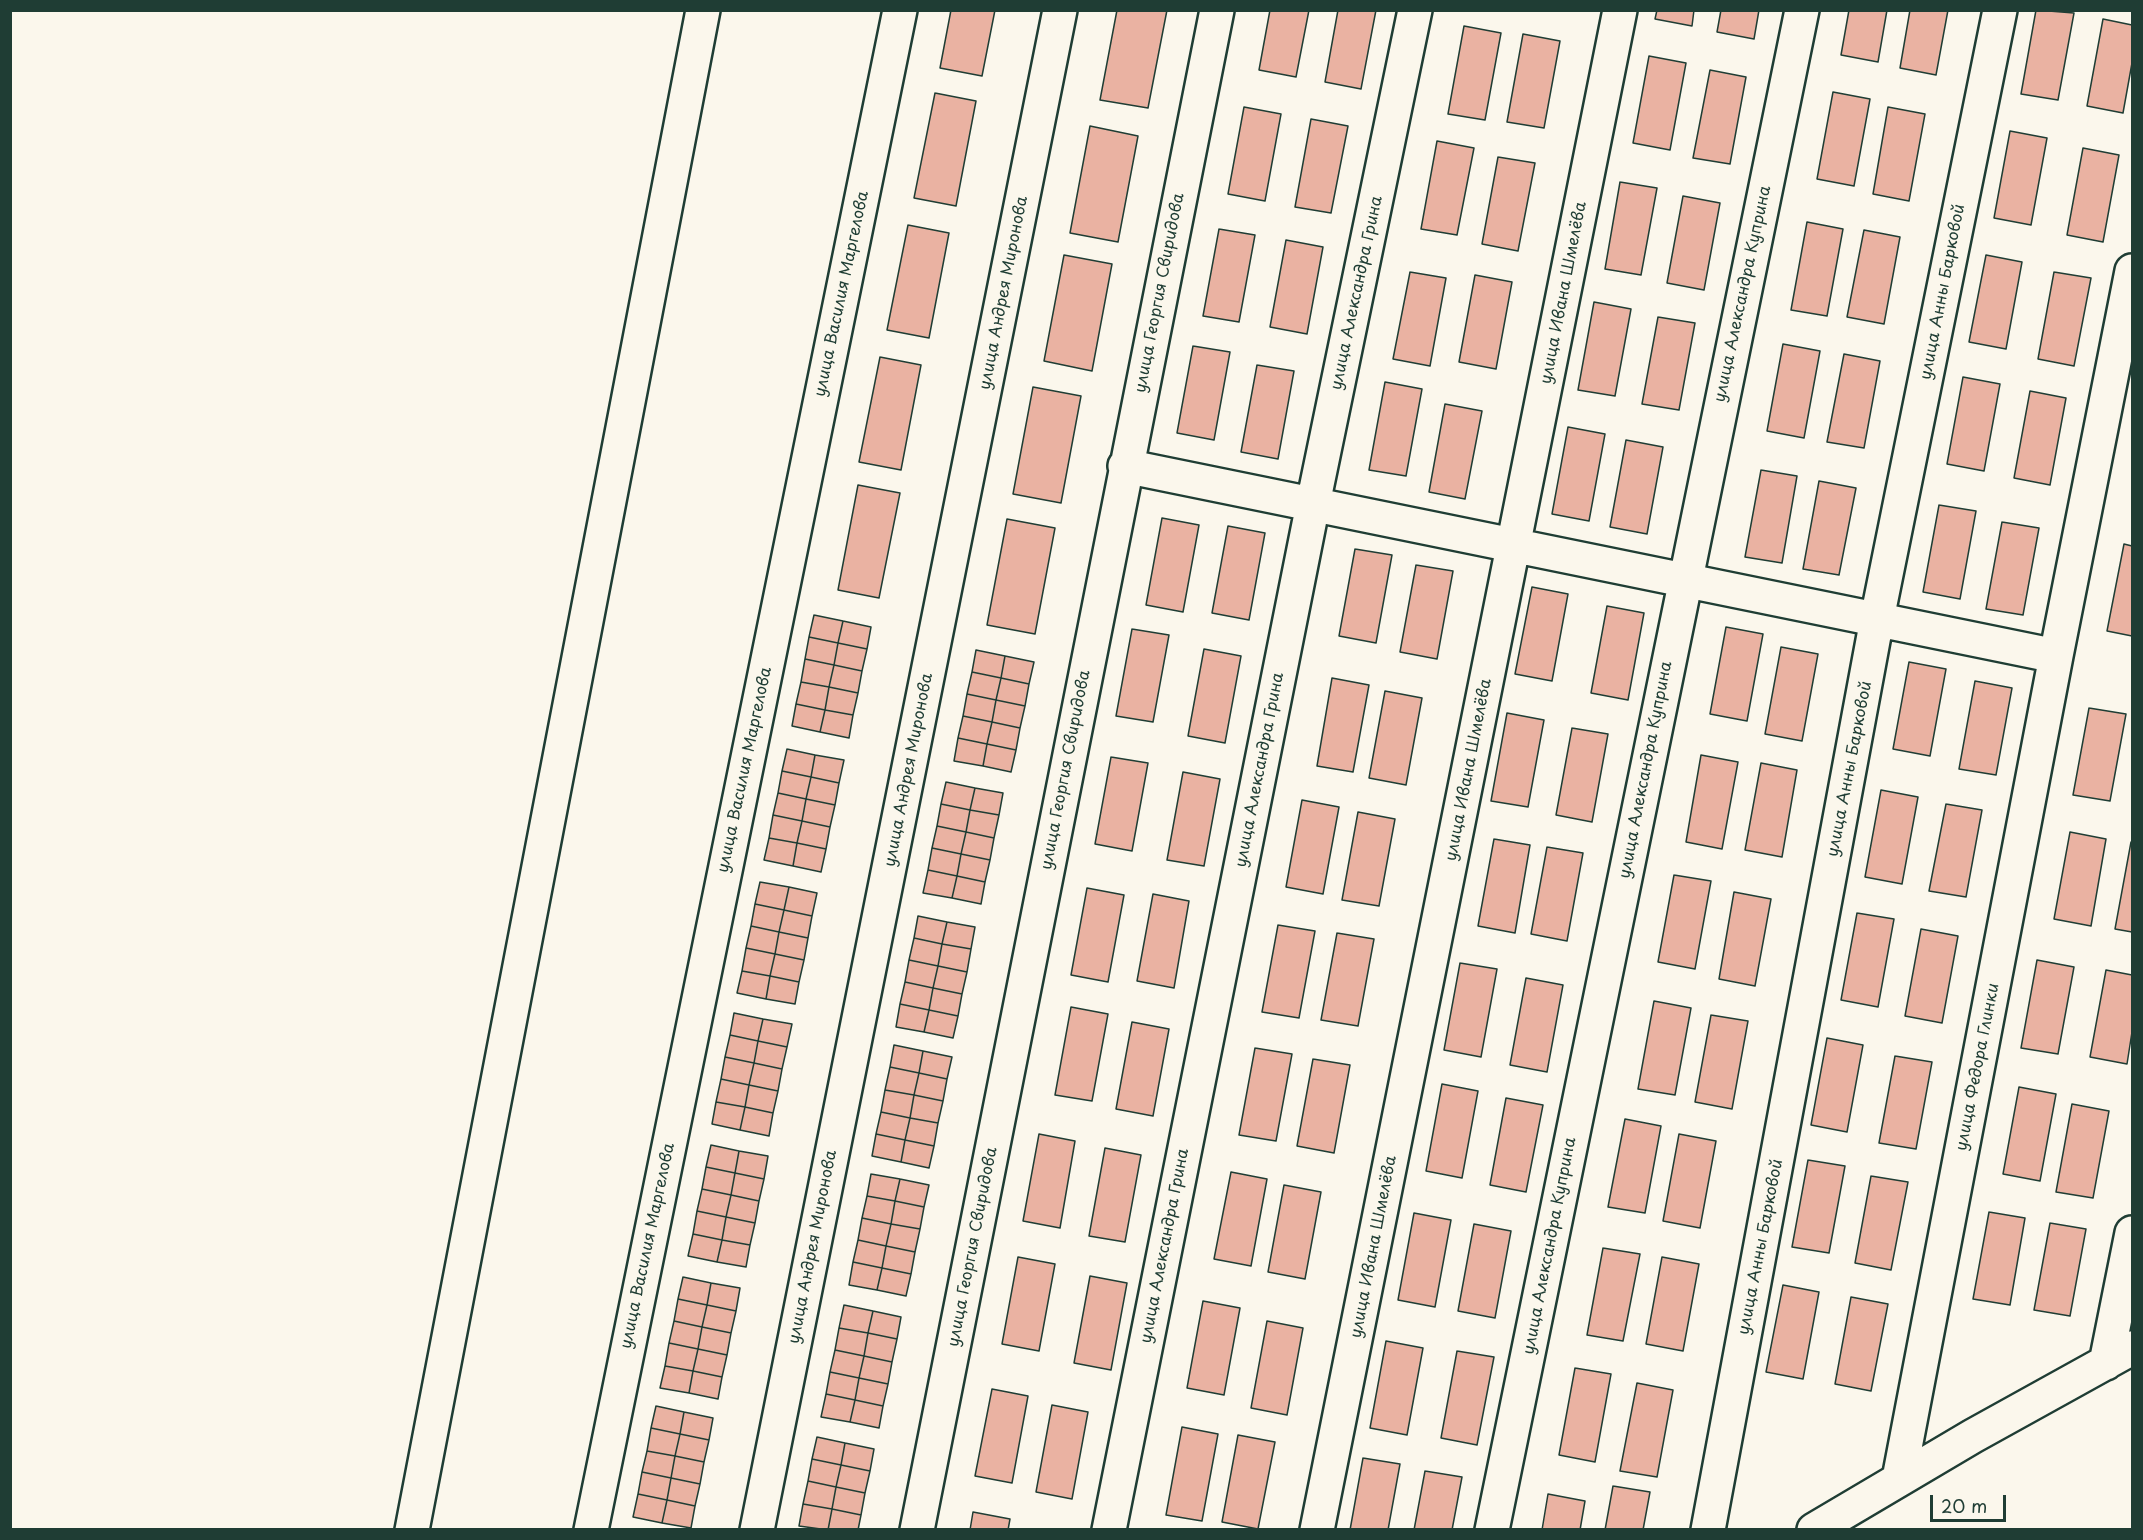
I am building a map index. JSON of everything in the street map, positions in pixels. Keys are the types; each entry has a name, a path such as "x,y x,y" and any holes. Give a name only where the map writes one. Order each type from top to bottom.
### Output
{"street":[{"path":"412,1530 703,10"},
{"name":"улица Василия Маргелова","path":"591,1530 900,10"},
{"name":"улица Андрея Миронова","path":"757,1530 1060,10"},
{"name":"улица Георгия Свиридова","path":"917,1530 1125,466 1217,10"},
{"name":"улица Александра Грина","path":"1109,1530 1313,504 1415,10"},
{"name":"улица Ивана Шмелёва","path":"1317,1530 1620,10"},
{"name":"улица Александра Куприна","path":"1492,1530 1802,10"},
{"name":"улица Анны Барковой","path":"1708,1530 1877,619 2000,10"},
{"name":"улица Федора Глинки","path":"1899,1479 2056,656 2133,271"},
{"path":"1125,466 2056,656"},
{"path":"1814,1530 1899,1479 2120,1355 2133,1233"}],"building":[{"path":"951,10 995,10 982,76 940,68"},
{"path":"1117,10 1167,10 1148,108 1100,100"},
{"path":"1270,10 1309,10 1296,77 1259,70"},
{"path":"1338,10 1376,10 1361,89 1325,82"},
{"path":"1657,10 1694,10 1692,26 1655,19"},
{"path":"1721,10 1759,10 1754,39 1717,32"},
{"path":"1849,10 1887,10 1878,62 1841,55"},
{"path":"1910,10 1948,10 1936,75 1900,68"},
{"path":"2036,10 2074,13 2058,100 2021,94"},
{"path":"2103,19 2132,25 2132,63 2123,113 2087,106"},
{"path":"1464,26 1501,33 1485,120 1448,114"},
{"path":"1523,34 1560,41 1544,128 1507,122"},
{"path":"1649,56 1686,63 1670,150 1633,143"},
{"path":"1710,70 1746,77 1730,164 1693,158"},
{"path":"1833,92 1870,99 1854,186 1817,179"},
{"path":"935,93 976,101 956,206 914,198"},
{"path":"1244,107 1281,114 1265,201 1228,194"},
{"path":"1888,107 1925,114 1909,201 1873,194"},
{"path":"1311,119 1348,126 1331,213 1295,207"},
{"path":"1090,126 1138,136 1118,242 1070,233"},
{"path":"2010,131 2047,138 2031,225 1994,218"},
{"path":"1437,141 1474,148 1457,235 1421,229"},
{"path":"2083,148 2119,155 2103,242 2067,235"},
{"path":"1498,157 1535,163 1518,251 1482,244"},
{"path":"1620,182 1657,188 1641,275 1605,269"},
{"path":"1683,196 1720,203 1704,290 1667,283"},
{"path":"1807,222 1843,229 1827,316 1791,310"},
{"path":"908,225 949,233 929,338 887,330"},
{"path":"1219,229 1255,235 1239,322 1203,316"},
{"path":"1864,230 1900,237 1884,324 1847,317"},
{"path":"1286,240 1323,247 1307,334 1270,327"},
{"path":"1064,255 1112,264 1092,371 1044,361"},
{"path":"1986,255 2022,262 2006,349 1969,342"},
{"path":"1410,272 1446,278 1430,366 1393,359"},
{"path":"2054,272 2091,278 2074,366 2038,359"},
{"path":"1475,275 1512,282 1496,369 1459,362"},
{"path":"1594,302 1631,309 1615,396 1578,390"},
{"path":"1658,317 1695,323 1679,410 1642,404"},
{"path":"1783,344 1820,351 1804,438 1767,431"},
{"path":"1193,346 1230,352 1214,440 1177,433"},
{"path":"1844,354 1880,361 1864,448 1827,442"},
{"path":"880,357 921,365 901,470 859,462"},
{"path":"1257,365 1294,371 1278,459 1241,452"},
{"path":"1963,377 2000,384 1984,471 1947,464"},
{"path":"1385,382 1422,389 1406,476 1369,470"},
{"path":"1033,387 1081,396 1061,503 1013,494"},
{"path":"2030,391 2066,398 2050,485 2014,478"},
{"path":"1445,404 1482,411 1465,499 1429,492"},
{"path":"1568,427 1605,434 1589,521 1552,514"},
{"path":"1626,440 1663,447 1647,534 1610,527"},
{"path":"1761,470 1797,476 1782,563 1745,557"},
{"path":"1819,481 1856,488 1839,575 1803,569"},
{"path":"858,485 900,493 879,598 838,590"},
{"path":"1939,505 1976,511 1960,599 1923,592"},
{"path":"1162,518 1199,525 1183,612 1146,605"},
{"path":"1007,519 1055,528 1035,634 987,625"},
{"path":"2002,522 2039,528 2023,615 1986,609"},
{"path":"1228,526 1265,533 1249,620 1212,613"},
{"path":"2124,544 2132,546 2132,636 2107,631"},
{"path":"1355,549 1392,555 1376,643 1339,636"},
{"path":"1416,565 1453,571 1437,659 1400,652"},
{"path":"1532,587 1568,594 1552,681 1515,674"},
{"path":"1607,606 1644,613 1628,700 1591,693"},
{"path":"814,615 843,621 838,643 809,637"},
{"path":"843,621 871,627 867,649 838,643"},
{"path":"1726,627 1763,634 1747,721 1710,714"},
{"path":"1132,629 1169,635 1153,722 1116,716"},
{"path":"809,637 838,643 834,665 805,659"},
{"path":"838,643 867,649 862,671 834,665"},
{"path":"1781,647 1818,654 1802,741 1765,734"},
{"path":"1204,649 1241,656 1225,743 1188,736"},
{"path":"976,650 1005,656 1001,678 972,672"},
{"path":"1005,656 1034,662 1029,684 1001,678"},
{"path":"805,659 834,665 829,687 801,682"},
{"path":"1909,662 1946,669 1930,756 1893,749"},
{"path":"834,665 862,671 858,693 829,687"},
{"path":"972,672 1001,678 996,700 967,694"},
{"path":"1001,678 1029,684 1025,706 996,700"},
{"path":"1332,678 1369,685 1353,772 1317,766"},
{"path":"1975,681 2012,688 1996,775 1959,769"},
{"path":"801,682 829,687 825,710 796,704"},
{"path":"829,687 858,693 853,715 825,710"},
{"path":"1385,691 1422,698 1406,785 1369,778"},
{"path":"967,694 996,700 992,722 963,716"},
{"path":"996,700 1025,706 1020,728 992,722"},
{"path":"796,704 825,710 820,732 792,726"},
{"path":"2089,708 2126,714 2110,801 2073,795"},
{"path":"825,710 853,715 849,738 820,732"},
{"path":"1507,713 1544,720 1528,807 1491,801"},
{"path":"963,716 992,722 987,744 958,738"},
{"path":"992,722 1020,728 1016,750 987,744"},
{"path":"1572,728 1608,734 1592,822 1556,815"},
{"path":"958,738 987,744 983,766 954,761"},
{"path":"987,744 1016,750 1011,772 983,766"},
{"path":"787,749 815,755 811,777 782,771"},
{"path":"815,755 844,760 839,783 811,777"},
{"path":"1701,755 1738,762 1722,849 1686,842"},
{"path":"1111,757 1148,763 1132,851 1095,844"},
{"path":"1761,763 1797,770 1782,857 1745,850"},
{"path":"782,771 811,777 806,799 778,793"},
{"path":"1183,772 1220,779 1204,866 1167,860"},
{"path":"811,777 839,783 835,805 806,799"},
{"path":"946,782 975,788 970,810 941,804"},
{"path":"975,788 1003,793 999,815 970,810"},
{"path":"1881,790 1918,797 1902,884 1865,877"},
{"path":"778,793 806,799 802,821 773,815"},
{"path":"806,799 835,805 830,827 802,821"},
{"path":"1302,800 1339,807 1323,894 1286,887"},
{"path":"941,804 970,810 966,832 937,826"},
{"path":"1946,804 1982,810 1966,897 1929,891"},
{"path":"970,810 999,815 994,838 966,832"},
{"path":"1358,812 1395,819 1379,906 1342,900"},
{"path":"773,815 802,821 797,843 769,838"},
{"path":"802,821 830,827 826,849 797,843"},
{"path":"937,826 966,832 961,854 932,848"},
{"path":"966,832 994,838 990,860 961,854"},
{"path":"2070,832 2106,839 2091,926 2054,919"},
{"path":"769,838 797,843 793,866 764,860"},
{"path":"1494,839 1530,845 1515,933 1478,926"},
{"path":"2132,842 2132,932 2115,929"},
{"path":"797,843 826,849 821,872 793,866"},
{"path":"1547,847 1583,853 1567,941 1531,934"},
{"path":"932,848 961,854 957,876 928,870"},
{"path":"961,854 990,860 985,882 957,876"},
{"path":"928,870 957,876 952,898 923,893"},
{"path":"1674,875 1711,881 1695,969 1658,962"},
{"path":"957,876 985,882 981,904 952,898"},
{"path":"760,882 789,887 784,910 755,904"},
{"path":"789,887 817,893 812,916 784,910"},
{"path":"1087,888 1124,895 1108,982 1071,975"},
{"path":"1734,892 1771,899 1755,986 1719,979"},
{"path":"1153,894 1189,901 1174,988 1137,981"},
{"path":"755,904 784,910 779,932 751,926"},
{"path":"784,910 812,916 808,938 779,932"},
{"path":"1857,913 1894,919 1878,1007 1841,1000"},
{"path":"918,916 947,922 942,944 914,938"},
{"path":"947,922 975,927 971,949 942,944"},
{"path":"1278,925 1315,931 1299,1018 1262,1012"},
{"path":"751,926 779,932 775,954 746,948"},
{"path":"1921,929 1958,936 1942,1023 1905,1016"},
{"path":"779,932 808,938 804,960 775,954"},
{"path":"1337,933 1374,939 1358,1026 1321,1020"},
{"path":"914,938 942,944 938,966 909,960"},
{"path":"942,944 971,949 967,972 938,966"},
{"path":"746,948 775,954 770,976 742,971"},
{"path":"775,954 804,960 799,982 770,976"},
{"path":"909,960 938,966 933,988 905,982"},
{"path":"2037,960 2074,967 2058,1054 2021,1048"},
{"path":"1460,963 1497,969 1481,1057 1444,1050"},
{"path":"938,966 967,972 962,994 933,988"},
{"path":"2106,970 2132,975 2132,1032 2127,1064 2090,1057"},
{"path":"742,971 770,976 766,999 737,993"},
{"path":"770,976 799,982 795,1004 766,999"},
{"path":"1526,978 1563,985 1547,1072 1510,1065"},
{"path":"905,982 933,988 929,1010 900,1004"},
{"path":"933,988 962,994 958,1016 929,1010"},
{"path":"1654,1001 1691,1008 1675,1095 1638,1089"},
{"path":"900,1004 929,1010 924,1032 896,1027"},
{"path":"1071,1007 1108,1014 1092,1101 1055,1095"},
{"path":"929,1010 958,1016 953,1038 924,1032"},
{"path":"734,1013 763,1019 758,1041 730,1035"},
{"path":"1711,1015 1748,1021 1732,1109 1695,1102"},
{"path":"763,1019 792,1024 787,1047 758,1041"},
{"path":"1132,1022 1169,1029 1153,1116 1116,1109"},
{"path":"730,1035 758,1041 754,1063 725,1057"},
{"path":"1827,1038 1863,1045 1847,1132 1811,1125"},
{"path":"758,1041 787,1047 782,1069 754,1063"},
{"path":"894,1045 923,1051 919,1073 890,1067"},
{"path":"1255,1048 1292,1054 1276,1141 1239,1135"},
{"path":"923,1051 952,1057 947,1079 919,1073"},
{"path":"1895,1056 1932,1062 1916,1149 1879,1143"},
{"path":"725,1057 754,1063 749,1085 721,1079"},
{"path":"1313,1059 1350,1065 1334,1153 1297,1146"},
{"path":"754,1063 782,1069 778,1091 749,1085"},
{"path":"890,1067 919,1073 914,1095 885,1090"},
{"path":"919,1073 947,1079 943,1101 914,1095"},
{"path":"721,1079 749,1085 745,1107 716,1102"},
{"path":"1442,1084 1478,1091 1462,1178 1426,1171"},
{"path":"749,1085 778,1091 773,1113 745,1107"},
{"path":"2019,1087 2056,1094 2040,1181 2003,1174"},
{"path":"885,1090 914,1095 910,1118 881,1112"},
{"path":"914,1095 943,1101 938,1123 910,1118"},
{"path":"1506,1098 1543,1105 1526,1192 1490,1185"},
{"path":"716,1102 745,1107 740,1130 712,1124"},
{"path":"2072,1104 2109,1111 2093,1198 2056,1192"},
{"path":"745,1107 773,1113 769,1136 740,1130"},
{"path":"881,1112 910,1118 905,1140 876,1134"},
{"path":"910,1118 938,1123 934,1146 905,1140"},
{"path":"1625,1119 1661,1126 1645,1213 1608,1207"},
{"path":"876,1134 905,1140 901,1162 872,1156"},
{"path":"1039,1134 1075,1141 1060,1228 1023,1221"},
{"path":"1679,1134 1716,1141 1700,1228 1663,1221"},
{"path":"905,1140 934,1146 929,1168 901,1162"},
{"path":"711,1145 739,1151 735,1173 706,1167"},
{"path":"1105,1148 1141,1155 1125,1242 1089,1236"},
{"path":"739,1151 768,1156 764,1179 735,1173"},
{"path":"1808,1160 1845,1166 1829,1253 1792,1247"},
{"path":"706,1167 735,1173 731,1195 702,1189"},
{"path":"1231,1172 1267,1179 1251,1266 1214,1259"},
{"path":"735,1173 764,1179 759,1201 731,1195"},
{"path":"871,1174 900,1179 895,1201 867,1196"},
{"path":"1871,1176 1908,1182 1891,1270 1855,1263"},
{"path":"900,1179 929,1185 924,1207 895,1201"},
{"path":"1284,1185 1321,1192 1305,1279 1268,1272"},
{"path":"702,1189 731,1195 726,1217 697,1211"},
{"path":"731,1195 759,1201 755,1223 726,1217"},
{"path":"867,1196 895,1201 891,1224 862,1218"},
{"path":"895,1201 924,1207 920,1229 891,1224"},
{"path":"697,1211 726,1217 722,1240 693,1234"},
{"path":"1989,1212 2025,1218 2010,1305 1973,1299"},
{"path":"1414,1213 1451,1220 1435,1307 1398,1300"},
{"path":"726,1217 755,1223 750,1245 722,1240"},
{"path":"862,1218 891,1224 886,1246 858,1240"},
{"path":"2050,1223 2086,1229 2070,1316 2034,1310"},
{"path":"891,1224 920,1229 915,1252 886,1246"},
{"path":"1474,1224 1511,1231 1495,1318 1458,1311"},
{"path":"693,1234 722,1240 717,1262 688,1256"},
{"path":"722,1240 750,1245 746,1267 717,1262"},
{"path":"858,1240 886,1246 882,1268 853,1262"},
{"path":"886,1246 915,1252 911,1274 882,1268"},
{"path":"1603,1248 1640,1254 1623,1341 1587,1335"},
{"path":"1018,1257 1055,1264 1039,1351 1002,1344"},
{"path":"1662,1257 1699,1264 1683,1351 1646,1344"},
{"path":"853,1262 882,1268 877,1290 849,1285"},
{"path":"882,1268 911,1274 906,1296 877,1290"},
{"path":"1090,1276 1127,1283 1111,1370 1074,1363"},
{"path":"683,1277 711,1283 707,1305 678,1299"},
{"path":"711,1283 740,1288 736,1311 707,1305"},
{"path":"1783,1285 1819,1292 1803,1379 1766,1372"},
{"path":"1851,1297 1888,1304 1871,1391 1835,1384"},
{"path":"678,1299 707,1305 702,1327 674,1321"},
{"path":"1203,1301 1240,1308 1224,1395 1187,1388"},
{"path":"707,1305 736,1311 731,1333 702,1327"},
{"path":"844,1305 873,1311 868,1333 839,1328"},
{"path":"873,1311 901,1317 897,1339 868,1333"},
{"path":"674,1321 702,1327 698,1349 669,1343"},
{"path":"1267,1321 1303,1328 1287,1415 1251,1408"},
{"path":"702,1327 731,1333 727,1355 698,1349"},
{"path":"839,1328 868,1333 864,1356 835,1350"},
{"path":"868,1333 897,1339 892,1362 864,1356"},
{"path":"1386,1341 1423,1348 1407,1435 1370,1428"},
{"path":"669,1343 698,1349 693,1371 665,1366"},
{"path":"698,1349 727,1355 722,1377 693,1371"},
{"path":"835,1350 864,1356 859,1378 830,1372"},
{"path":"1457,1351 1494,1357 1477,1445 1441,1438"},
{"path":"864,1356 892,1362 888,1384 859,1378"},
{"path":"665,1366 693,1371 689,1393 660,1388"},
{"path":"1575,1368 1611,1374 1595,1462 1559,1455"},
{"path":"693,1371 722,1377 718,1399 689,1393"},
{"path":"830,1372 859,1378 855,1400 826,1394"},
{"path":"859,1378 888,1384 883,1406 855,1400"},
{"path":"1637,1383 1673,1390 1657,1477 1620,1471"},
{"path":"992,1389 1028,1396 1012,1483 975,1476"},
{"path":"826,1394 855,1400 850,1422 821,1417"},
{"path":"855,1400 883,1406 879,1428 850,1422"},
{"path":"1052,1405 1088,1412 1072,1499 1036,1492"},
{"path":"656,1406 684,1412 680,1434 651,1428"},
{"path":"684,1412 713,1418 709,1440 680,1434"},
{"path":"1182,1427 1218,1434 1202,1521 1166,1515"},
{"path":"651,1428 680,1434 675,1456 647,1451"},
{"path":"680,1434 709,1440 704,1462 675,1456"},
{"path":"1238,1435 1275,1442 1258,1529 1222,1522"},
{"path":"817,1437 845,1443 841,1465 812,1459"},
{"path":"845,1443 874,1449 870,1471 841,1465"},
{"path":"647,1451 675,1456 671,1478 642,1472"},
{"path":"675,1456 704,1462 700,1484 671,1478"},
{"path":"1363,1458 1400,1464 1388,1530 1350,1530"},
{"path":"812,1459 841,1465 836,1487 808,1481"},
{"path":"841,1465 870,1471 865,1493 836,1487"},
{"path":"1425,1471 1462,1477 1452,1530 1414,1530"},
{"path":"642,1472 671,1478 667,1500 638,1494"},
{"path":"671,1478 700,1484 695,1506 667,1500"},
{"path":"808,1481 836,1487 832,1509 803,1504"},
{"path":"1613,1486 1650,1492 1643,1530 1605,1530"},
{"path":"836,1487 865,1493 861,1515 832,1509"},
{"path":"638,1494 667,1500 662,1523 633,1517"},
{"path":"1548,1494 1585,1501 1580,1530 1542,1530"},
{"path":"667,1500 695,1506 691,1528 662,1523"},
{"path":"803,1504 832,1509 828,1530 799,1526"},
{"path":"832,1509 861,1515 858,1530 828,1530"},
{"path":"973,1512 1010,1519 1008,1530 970,1530"}]}
